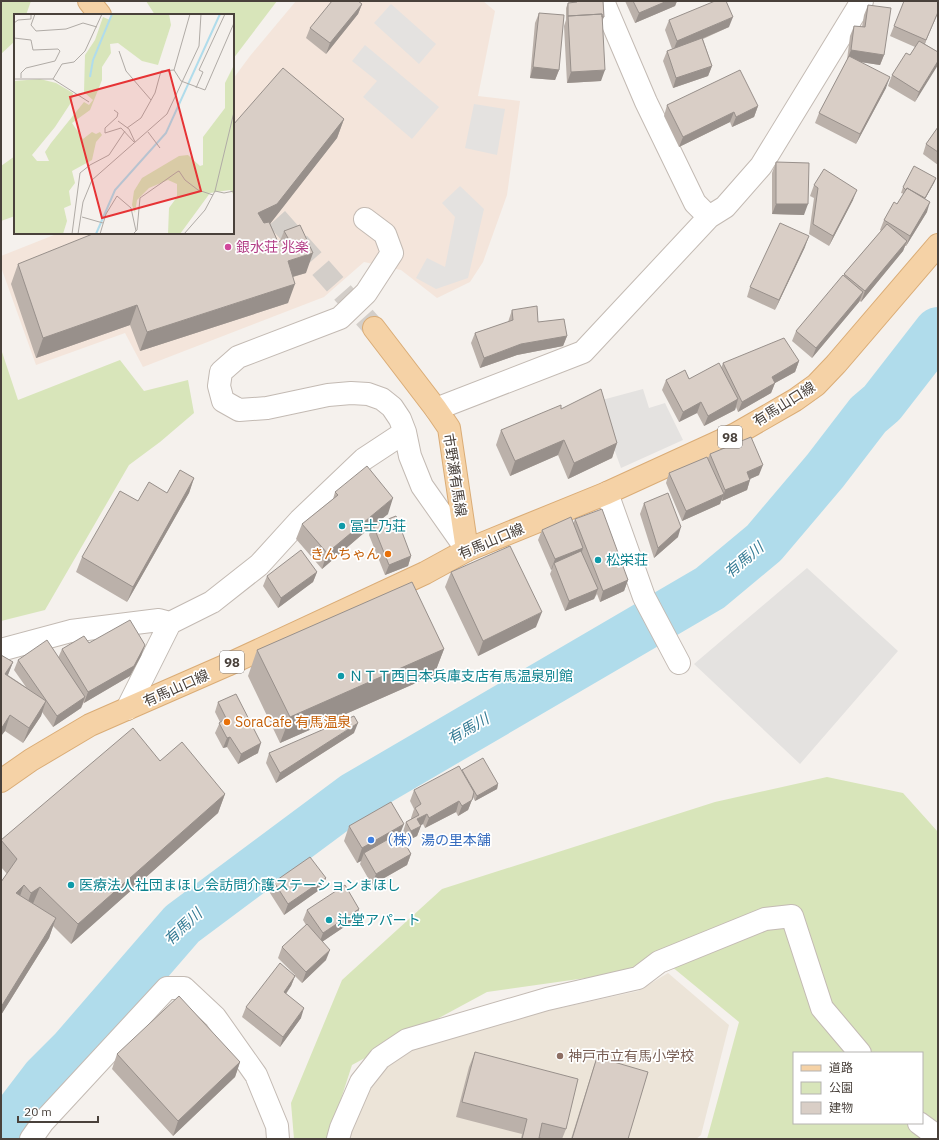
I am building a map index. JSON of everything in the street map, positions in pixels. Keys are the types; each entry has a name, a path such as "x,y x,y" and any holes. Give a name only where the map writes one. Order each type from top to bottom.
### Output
{"main road":[{"path":"89,1 99,14"},
{"name":"有馬山口線","path":"1,781 31,760 90,725 228,664 418,576 467,550 607,493 736,434 795,400 816,385 836,364 938,245"},
{"name":"市野瀬有馬線","path":"374,328 436,409 448,428 467,550"}],"street":[{"path":"603,1 646,102 695,203 709,217"},
{"path":"436,409 583,352 709,217 725,207 761,166 862,1"},
{"path":"365,219 386,234 392,253 366,293 340,318 238,357 221,372 219,386 223,401 239,410 267,408 328,395 350,393 368,394 382,399 392,407 400,419 405,432 410,456 422,486 467,550"},
{"path":"127,709 170,623 212,602 259,565 300,520 364,459 405,432"},
{"path":"607,493 644,597 677,659"},
{"path":"1,650 71,631 159,620 170,623"},
{"path":"338,1139 341,1128 361,1082 380,1058 407,1040 547,999 638,978 659,962 765,918 792,916 822,1008 859,1052"},
{"path":"31,1139 43,1122 167,988 184,988 215,1017 256,1075 277,1126 278,1139"},
{"path":"920,1124 938,1137"}],"shaded area":[{"path":"296,1 483,1 495,11 478,96 520,101 507,195 483,262 470,282 437,298 401,270 364,262 324,297 143,367 125,333 36,365 1,267 1,256 56,234 234,234 234,78"},
{"path":"391,4 436,44 419,64 374,23"},
{"path":"365,45 439,107 412,139 363,97 377,81 352,61"},
{"path":"474,104 505,109 497,155 465,148"},
{"path":"460,186 484,209 468,278 436,289 416,278 427,258 445,267 455,217 442,203"},
{"path":"643,389 649,408 665,403 683,440 621,468 613,446 602,400"},
{"path":"807,568 898,651 800,764 694,664"},
{"name":"神戸市立有馬小学校","path":"668,973 729,1025 701,1135 696,1139 348,1139 368,1088 385,1066 413,1046 505,1020 638,991"}],"green space":[{"path":"1,1 31,1 26,14 14,14 14,42 1,54"},
{"path":"146,1 277,1 234,58 234,14 154,14"},
{"path":"14,157 14,216 1,221 1,166"},
{"path":"1,349 18,400 120,360 144,391 188,380 194,413 160,442 129,465 45,610 1,621"},
{"path":"827,777 903,793 938,832 938,1139 707,1139 739,1022 671,966 487,992 352,1065 328,1139 294,1139 291,1103 342,980 442,889 715,802"}],"building":[{"path":"332,1 358,1 362,4 330,43 310,28"},
{"path":"577,1 603,1 604,17 602,17 602,14 568,16 568,3"},
{"path":"633,1 667,1 639,13"},
{"path":"715,1 726,1 733,17 677,41 669,20"},
{"path":"904,1 938,1 938,12 926,40 894,26"},
{"path":"868,5 891,8 884,55 851,50 854,26 865,27"},
{"path":"539,13 564,15 559,70 533,67"},
{"path":"602,14 605,70 571,72 568,16"},
{"path":"702,38 712,66 676,78 667,51"},
{"path":"919,41 938,52 938,61 919,92 892,75 906,53 910,55"},
{"path":"849,56 890,77 860,134 819,113"},
{"path":"283,68 344,119 277,204 258,213 264,223 269,222 278,242 288,238 284,231 300,225 313,253 288,261 295,284 147,332 137,305 43,338 18,264 93,234 234,234 234,124"},
{"path":"740,70 758,106 736,117 734,112 683,137 667,105"},
{"path":"938,127 938,152 926,144"},
{"path":"776,162 809,163 808,204 776,204"},
{"path":"914,166 936,178 925,198 907,188 906,190 903,187"},
{"path":"824,169 857,190 833,236 813,224 818,188 814,185"},
{"path":"907,188 930,202 910,236 884,220 894,202 897,204"},
{"path":"780,223 809,236 779,300 750,287"},
{"path":"887,224 907,241 865,291 844,274"},
{"path":"843,275 863,292 816,348 796,331"},
{"path":"537,306 538,322 564,319 567,336 521,344 484,358 475,333 513,320 512,310"},
{"path":"784,338 799,361 772,377 775,383 742,402 723,363"},
{"path":"719,363 738,399 708,416 701,402 683,412 666,380 685,370 689,379"},
{"path":"601,389 617,443 574,463 564,440 515,461 501,430 561,405 561,409"},
{"path":"751,437 763,465 747,472 750,480 725,490 710,454"},
{"path":"707,457 724,494 686,511 669,473"},
{"name":"冨士乃荘","path":"367,466 393,498 327,553 302,524 338,495 335,492"},
{"path":"180,470 194,478 133,587 82,557 120,491 138,501 149,482 167,493"},
{"path":"668,493 681,527 658,548 644,503"},
{"name":"松栄荘","path":"602,509 628,580 603,591 575,519"},
{"path":"396,516 411,556 389,565 373,525"},
{"path":"571,517 583,548 555,559 542,530"},
{"path":"510,546 542,612 483,641 451,572"},
{"path":"301,550 317,572 281,598 267,576"},
{"path":"581,551 598,589 569,601 554,563"},
{"name":"ＮＴＴ西日本兵庫支店有馬温泉別館","path":"412,582 444,649 290,717 257,650"},
{"path":"130,620 145,645 134,666 88,692 62,649 84,636 89,643"},
{"path":"47,640 85,697 57,716 18,660"},
{"path":"1,655 13,662 5,674 46,701 29,728 10,715 1,729"},
{"path":"236,694 261,743 241,754 230,737 227,738 219,723 226,718 218,702"},
{"path":"354,716 358,723 280,773 269,753"},
{"name":"医療法人社団まほし会訪問介護ステーションまほし","path":"133,728 160,761 182,742 225,794 78,924 40,887 31,893 24,885 16,893 56,918 1,1007 1,882 17,859 1,840"},
{"path":"483,758 498,784 477,796 462,770"},
{"path":"459,766 474,792 472,800 462,806 459,801 429,818 427,814 417,819 421,826 411,831 406,822 419,815 415,808 421,804 414,790"},
{"path":"391,802 404,824 362,848 349,826"},
{"path":"399,833 411,854 376,874 364,853"},
{"path":"310,857 326,878 288,904 274,882"},
{"path":"345,885 359,909 323,933 307,910"},
{"path":"307,924 330,950 306,972 282,947"},
{"path":"280,963 295,976 284,992 304,1008 283,1037 246,1007"},
{"path":"179,996 240,1062 178,1121 117,1054"},
{"path":"475,1052 578,1079 566,1129 542,1123 539,1138 544,1139 522,1139 527,1119 462,1102"},
{"path":"597,1057 648,1072 628,1139 572,1139"}],"waterway":[{"name":"有馬川","path":"1,1136 45,1078 73,1050 182,924 354,796 710,588 764,543 825,471 868,415 882,403 938,331"}],"tunnel":[{"path":"234,170 374,328"}],"place":[{"name":"銀水荘 兆楽","path":"228,247"},
{"name":"冨士乃荘","path":"342,526"},
{"name":"きんちゃん","path":"388,554"},
{"name":"松栄荘","path":"598,560"},
{"name":"ＮＴＴ西日本兵庫支店有馬温泉別館","path":"341,676"},
{"name":"SoraCafe 有馬温泉","path":"227,722"},
{"name":"（株）湯の里本舗","path":"371,840"},
{"name":"医療法人社団まほし会訪問介護ステーションまほし","path":"71,885"},
{"name":"辻堂アパート","path":"329,920"},
{"name":"神戸市立有馬小学校","path":"560,1056"}]}
